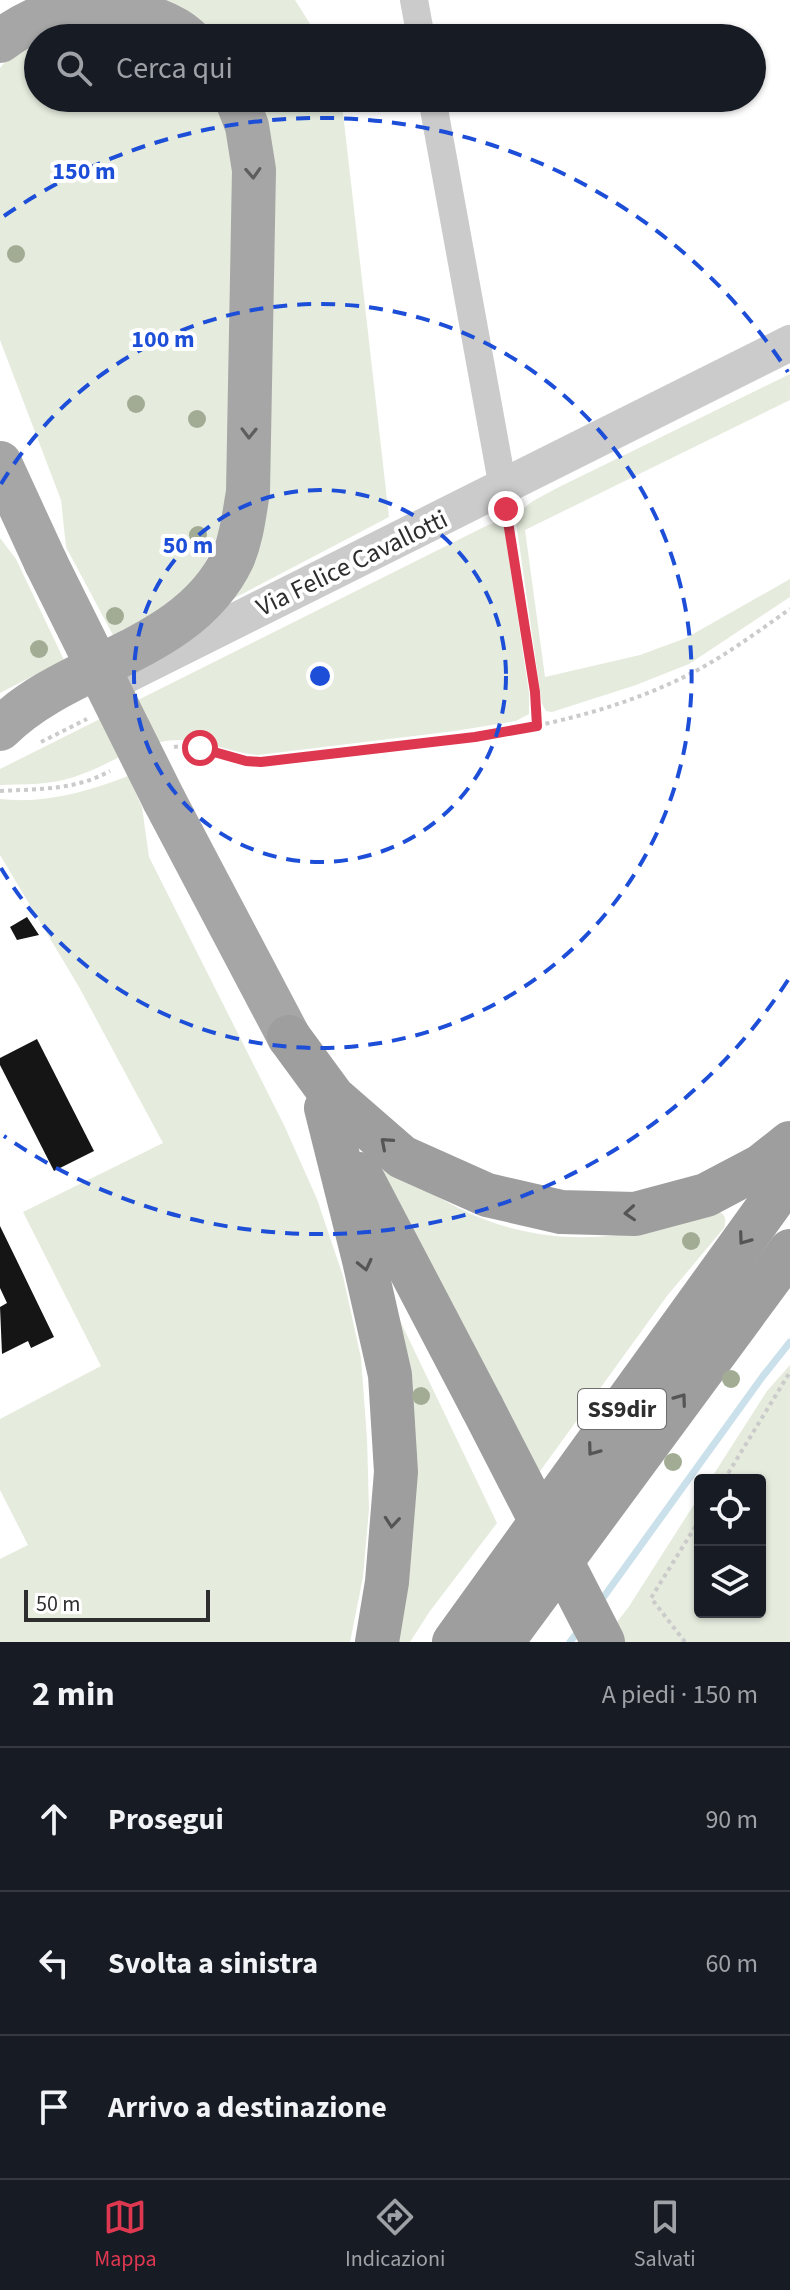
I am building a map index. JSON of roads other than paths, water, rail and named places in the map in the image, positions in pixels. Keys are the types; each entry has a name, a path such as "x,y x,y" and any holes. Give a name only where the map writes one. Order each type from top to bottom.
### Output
{"highway":[{"path":"289,1037 603,1642"},
{"path":"289,1037 333,1097 402,1157 487,1195 561,1212 635,1214 706,1195 761,1166 790,1143"},
{"path":"326,1108 390,1375 396,1472 387,1582 377,1642"},
{"name":"SS9dir","path":"454,1642 790,1176"},
{"name":"SS9dir","path":"502,1642 790,1251"}],"main road":[{"path":"27,24 51,13 98,8 144,16 160,24"},
{"path":"0,41 24,25"},
{"path":"0,729 32,701 181,621 219,584 234,556 242,532 248,492 254,170 247,126 242,112"},
{"path":"0,463 164,800 289,1037"}],"street":[{"path":"414,0 418,24"},
{"path":"435,112 503,488"},
{"name":"Via Felice Cavallotti","path":"0,739 790,343"}],"waterway":[{"path":"600,1602 790,1342"},
{"path":"570,1642 581,1628"}]}
